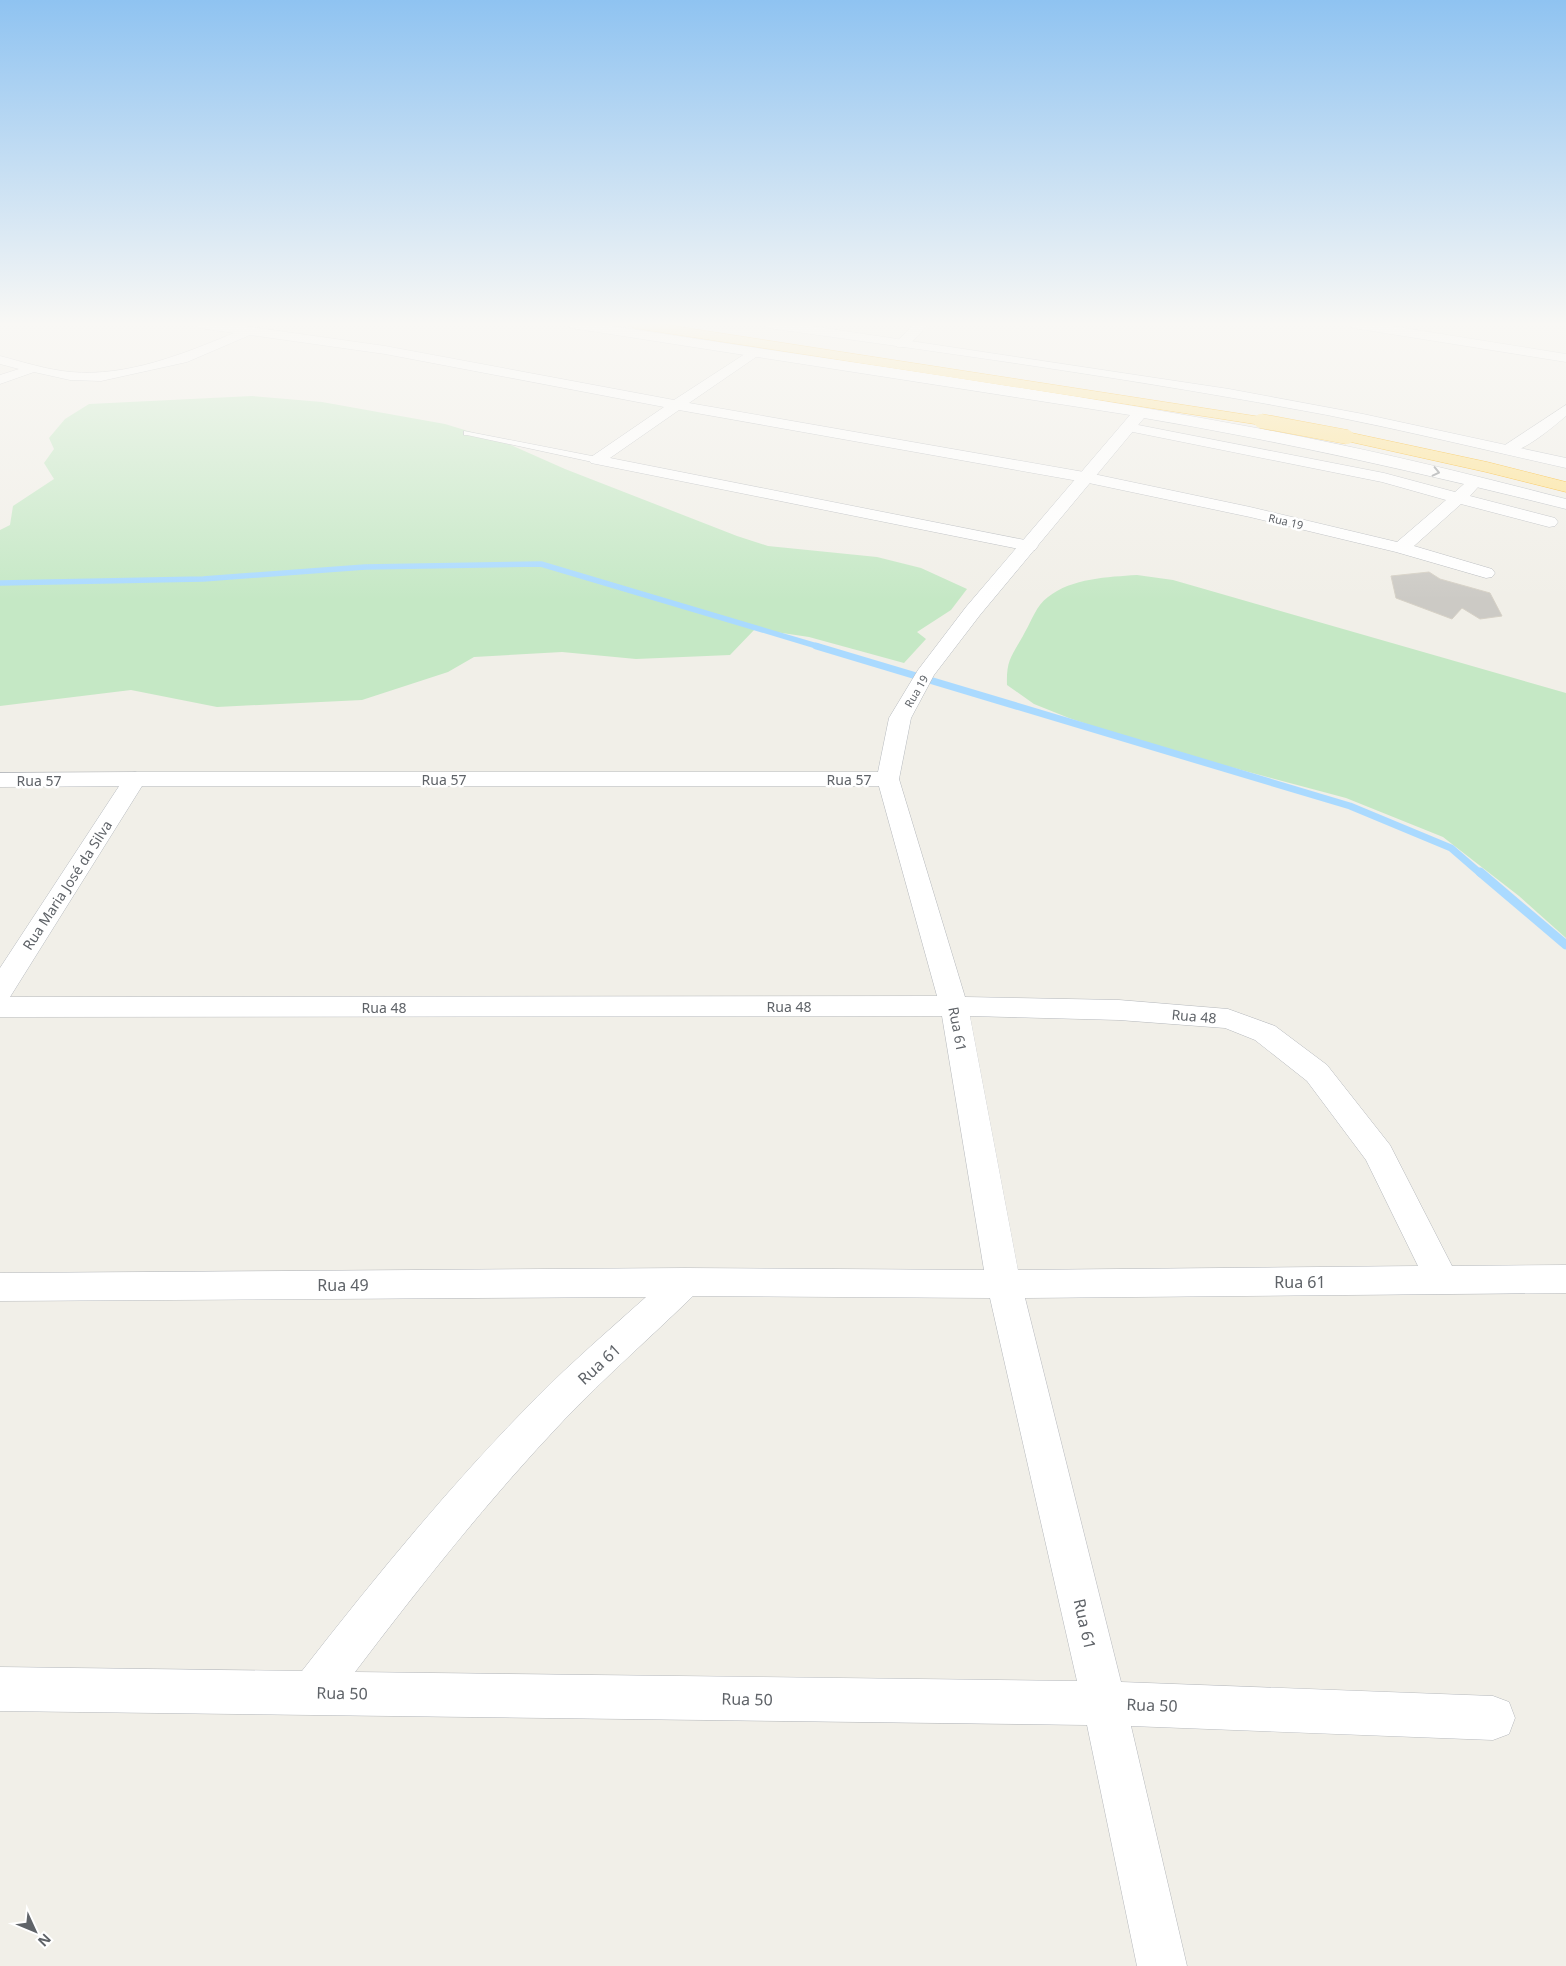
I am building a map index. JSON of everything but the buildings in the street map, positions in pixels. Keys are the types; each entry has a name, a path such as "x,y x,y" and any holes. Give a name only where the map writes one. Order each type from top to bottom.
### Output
{"highway":[{"path":"1189,416 1263,428 1350,432 1566,476"},
{"path":"1287,416 1566,487"}],"street":[{"path":"597,460 663,416"},
{"name":"Rua 19","path":"746,416 1084,477 1250,512 1401,548 1486,573"},
{"path":"1110,416 1460,497 1549,522"},
{"path":"1263,428 1279,416"},
{"path":"1303,441 1326,416"},
{"path":"1352,416 1566,463"},
{"path":"1507,450 1540,430 1558,416"},
{"path":"1134,420 1263,428 1303,441 1477,481 1566,504"},
{"name":"Rua 19","path":"888,779 900,718 925,674 973,611 1134,420"},
{"path":"597,460 1029,546"},
{"path":"1401,548 1477,481"},
{"name":"Rua Maria José da Silva","path":"0,990 135,779"},
{"name":"Rua 57","path":"0,780 888,779"},
{"name":"Rua 61","path":"888,779 954,1006 1004,1284 1104,1703 1162,1966"},
{"name":"Rua 48","path":"0,1007 954,1006 1119,1010 1228,1019 1265,1033 1316,1073 1379,1153 1442,1281"},
{"name":"Rua 61","path":"312,1693 402,1576 485,1479 551,1408 685,1282 1004,1284 1566,1279"},
{"name":"Rua 49","path":"0,1287 685,1282"},
{"name":"Rua 50","path":"0,1689 1104,1703 1493,1718"}],"lane":[{"path":"467,433 597,460"}],"green space":[{"path":"70,416 399,416 445,424 504,442 565,469 737,536 768,546 877,557 921,568 967,589 951,610 917,632 926,639 904,663 809,637 755,629 730,655 636,659 562,652 474,657 448,672 362,700 217,707 131,690 0,706 0,530 10,525 13,506 54,479 44,463 54,449 49,438 65,419"},
{"path":"1137,575 1173,580 1566,693 1566,938 1519,896 1443,837 1346,798 1152,746 1069,718 1034,704 1007,685 1011,657 1037,609 1048,597 1079,582"}],"waterway":[{"path":"0,583 203,579 365,567 541,564 820,647"},
{"path":"816,646 1350,806 1451,848 1481,874"},
{"path":"1480,872 1566,945"}]}
